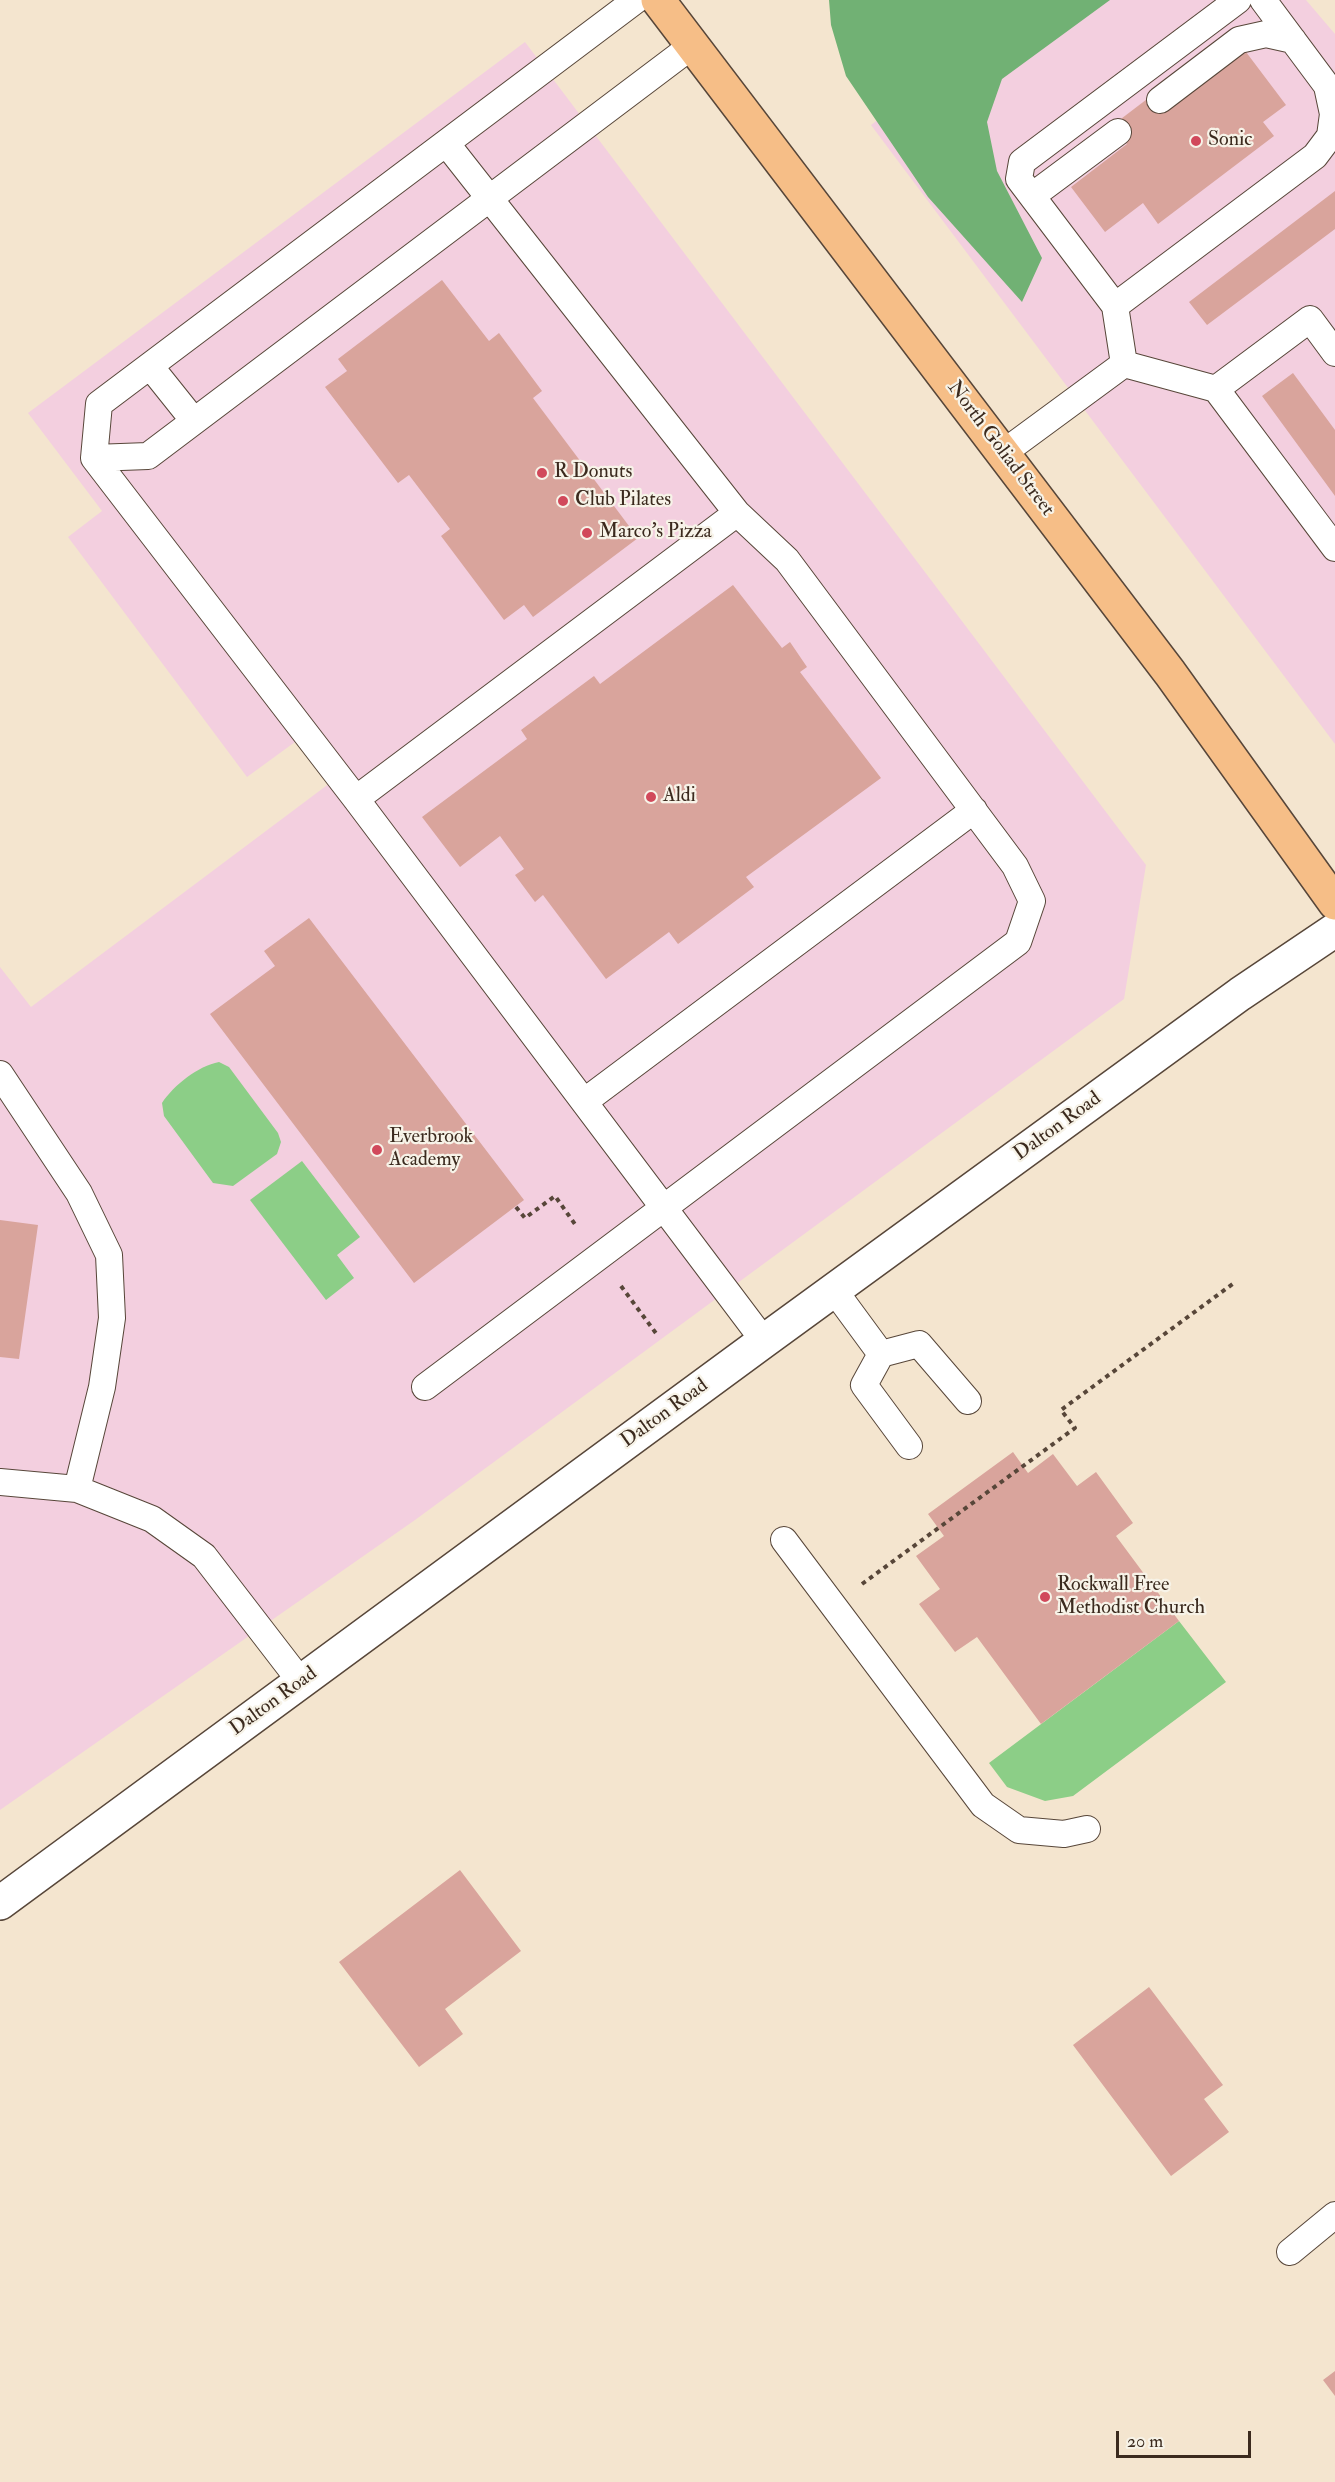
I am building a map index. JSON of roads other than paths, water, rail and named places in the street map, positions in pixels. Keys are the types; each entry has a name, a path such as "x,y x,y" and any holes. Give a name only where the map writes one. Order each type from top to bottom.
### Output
{"main road":[{"name":"North Goliad Street","path":"658,0 1170,673 1335,903"}],"street":[{"name":"Dalton Road","path":"0,1903 1240,994 1335,930"}],"lane":[{"path":"636,0 99,404 94,458 585,1101 764,1341"},
{"path":"1124,364 1115,306 1019,178 1022,162 1238,0"},
{"path":"1115,306 1315,156 1330,136 1333,114 1327,86 1263,0"},
{"path":"1160,100 1239,40 1266,34 1293,40"},
{"path":"94,458 148,456 693,45"},
{"path":"1032,196 1118,132"},
{"path":"425,1387 1018,942 1032,901 1015,866 787,560 737,513 491,197 446,143"},
{"path":"1216,388 1310,319 1335,353"},
{"path":"1003,453 1124,364"},
{"path":"1124,364 1216,388 1335,548"},
{"path":"150,366 194,421"},
{"path":"356,800 737,513"},
{"path":"585,1101 974,810"},
{"path":"0,1074 79,1193 109,1255 112,1318 102,1387 77,1489"},
{"path":"834,1290 881,1354"},
{"path":"909,1446 864,1385 881,1354 919,1344 968,1401"},
{"path":"0,1482 77,1489 152,1519 204,1556 301,1682"},
{"path":"784,1540 983,1805 1019,1830 1064,1834 1087,1829"},
{"path":"1290,2252 1335,2214"}],"place":[{"name":"Sonic","path":"1196,141"},
{"name":"R Donuts","path":"542,473"},
{"name":"Club Pilates","path":"563,501"},
{"name":"Marco's Pizza","path":"587,533"},
{"name":"Aldi","path":"651,797"},
{"name":"Everbrook Academy","path":"377,1150"},
{"name":"Rockwall Free Methodist Church","path":"1045,1597"}]}
